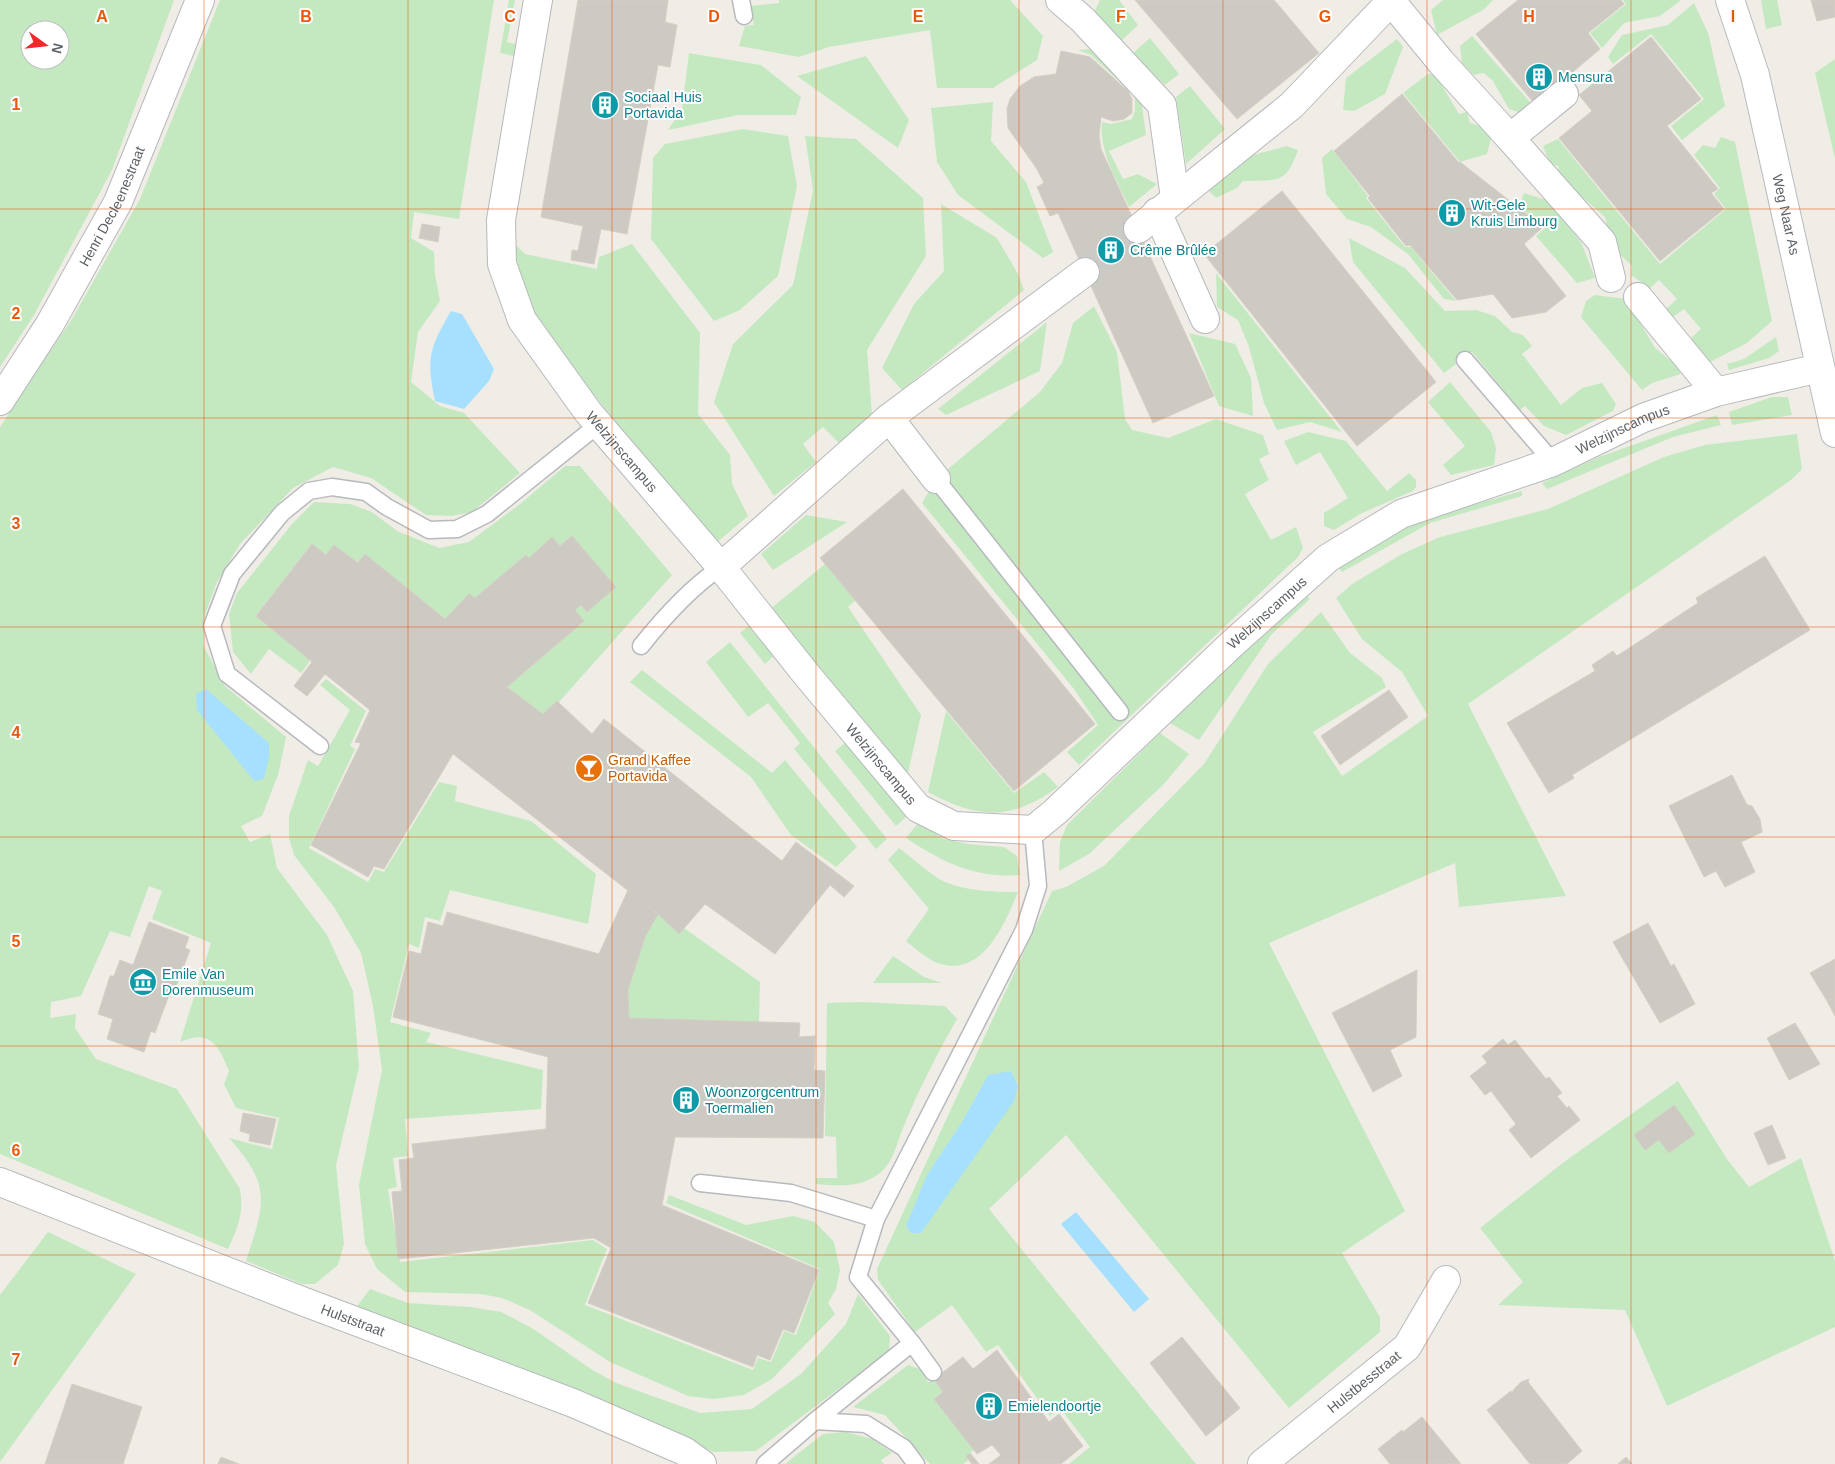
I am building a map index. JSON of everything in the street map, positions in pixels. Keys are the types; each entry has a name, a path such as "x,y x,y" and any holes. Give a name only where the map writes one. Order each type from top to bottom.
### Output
{"street":[{"name":"Henri Decleenestraat","path":"0,401 50,324 118,202 200,0"},
{"name":"Welzijnscampus","path":"538,0 501,220 502,264 522,320 599,424 721,568 806,674 918,808 954,826 1033,830 1055,812 1233,643 1328,558 1401,514 1553,462 1643,418 1716,392 1820,368"},
{"path":"1060,0 1083,20 1162,105 1157,213 1206,319"},
{"path":"1157,213 1292,105 1391,0 1441,62 1602,242 1611,278"},
{"name":"Weg Naar As","path":"1730,0 1755,75 1835,433"},
{"path":"1748,0 1755,75"},
{"path":"1510,138 1564,94"},
{"path":"721,568 889,418 1085,272"},
{"path":"1638,296 1716,392"},
{"path":"889,418 936,479"},
{"name":"Hulststraat","path":"0,1182 302,1301 573,1403 684,1451 702,1464"},
{"name":"Hulstbesstraat","path":"1262,1464 1407,1347 1446,1280"}],"lane":[{"path":"740,0 744,16"},
{"path":"1465,360 1553,462"},
{"path":"320,746 227,674 212,626 232,574 282,513 309,490 332,488 366,492 387,507 429,530 457,529 487,514 599,424"},
{"path":"936,479 1120,712"},
{"path":"641,646 661,620 695,587 721,568"},
{"path":"933,1372 858,1277 876,1219 1024,930 1038,886 1033,830"},
{"path":"700,1183 791,1193 876,1219"},
{"path":"765,1464 912,1343"},
{"path":"815,1422 866,1424 904,1448 916,1464"}],"green space":[{"path":"0,0 174,0 112,170 34,315 0,367"},
{"path":"220,0 494,0 459,219 414,212 411,238 434,252 435,274 440,301 418,332 411,382 440,406 464,413 520,473 472,512 452,516 426,515 371,478 333,467 293,488 240,544 217,582 204,617 203,645 225,686 286,737 278,775 262,816 241,826 250,842 270,834 277,868 327,935 353,991 359,1067 336,1165 344,1244 338,1265 315,1284 302,1284 246,1261 257,1224 261,1196 252,1169 229,1138 272,1149 279,1118 236,1108 224,1084 229,1071 221,1054 212,1042 199,1037 180,1042 211,943 152,919 162,891 149,886 130,937 110,931 81,996 51,1002 50,1018 76,1014 75,1028 96,1059 177,1089 240,1189 241,1213 228,1249 0,1154 0,427 72,319 140,199"},
{"path":"509,0 515,0 507,42 521,45 519,57 500,53"},
{"path":"779,0 1010,0 1043,36 1037,60 993,88 937,88 930,30 829,47 799,57 739,46 745,26 754,25 750,6 779,3"},
{"path":"1100,0 1119,0 1138,25 1120,42 1093,15"},
{"path":"1443,0 1493,0 1483,10 1437,35 1431,10"},
{"path":"1623,0 1681,0 1660,16 1624,23 1602,48 1590,33 1626,4"},
{"path":"1761,0 1777,0 1782,25 1766,29"},
{"path":"1694,3 1708,33 1725,106 1682,140 1671,126 1704,99 1651,34 1613,64 1608,57 1622,35 1668,25"},
{"path":"1472,36 1536,109 1528,115 1509,109 1493,81 1484,73 1474,75 1462,63 1460,46"},
{"path":"1150,38 1179,74 1165,85 1132,54"},
{"path":"1397,39 1403,47 1385,94 1354,111 1343,110 1346,78"},
{"path":"1090,49 1140,91 1146,135 1109,151 1123,179 1138,174 1157,184 1129,207 1106,155 1103,144 1102,122 1111,124 1132,119 1135,110 1135,96 1091,55 1078,50"},
{"path":"689,53 761,65 801,97 796,115 738,115 668,130 682,109"},
{"path":"866,56 909,120 898,148 797,76"},
{"path":"1835,59 1835,159 1815,73"},
{"path":"1428,74 1435,74 1459,114 1467,112 1470,123 1485,127 1492,134 1487,154 1460,162 1403,93"},
{"path":"1190,86 1225,129 1186,164 1176,97"},
{"path":"993,102 991,141 1026,182 1053,252 1043,258 958,195 937,162 931,108"},
{"path":"743,129 788,136 797,186 778,276 740,310 714,321 651,239 653,158 665,144"},
{"path":"805,136 856,139 923,198 926,256 867,350 872,415 839,443 823,427 803,444 816,462 774,496 714,402 733,344 793,285 813,190"},
{"path":"1721,137 1735,142 1772,321 1747,343 1706,364 1690,339 1701,329 1684,309 1673,317 1666,309 1677,299 1659,280 1650,288 1631,275 1632,266 1611,245 1605,217 1557,175 1559,166 1550,164 1543,146 1558,139 1660,264 1726,209 1714,194 1720,188 1694,155 1703,145 1715,148"},
{"path":"1287,146 1298,150 1289,169 1279,178 1264,181 1243,181 1237,188 1216,198 1208,190 1249,156"},
{"path":"1332,149 1368,196 1366,198 1405,247 1411,247 1456,301 1444,299 1408,254 1371,227 1347,219 1326,194 1322,158"},
{"path":"1524,193 1546,200 1581,242 1595,278 1577,283 1536,236 1545,228 1519,207"},
{"path":"941,204 997,238 1018,274 1024,290 902,390 882,368 914,304 944,271"},
{"path":"1349,238 1405,268 1445,311 1476,310 1495,316 1512,332 1523,335 1532,346 1522,354 1561,405 1582,388 1602,383 1616,404 1613,411 1566,435 1544,426 1525,406 1520,410 1472,352 1444,373 1353,262"},
{"path":"632,244 700,333 698,414 730,455 732,484 748,516 715,544 557,349 527,308 514,269 513,248 517,246 525,254 597,269 599,257"},
{"path":"1216,273 1342,432 1310,422 1277,430 1264,403 1249,347 1238,320 1217,307"},
{"path":"1595,295 1626,299 1655,348 1676,365 1681,374 1652,383 1642,390 1581,317 1586,301"},
{"path":"1094,306 1117,352 1125,419 1132,430 1168,438 1216,419 1263,435 1269,454 1259,459 1269,480 1245,494 1271,540 1296,527 1303,548 1298,557 1079,765 1067,752 1098,725 1074,689 922,503 936,479 1040,392 1062,363 1073,323"},
{"path":"1047,322 1040,371 946,415 938,409"},
{"path":"1189,333 1235,344 1251,378 1253,416 1219,406"},
{"path":"1776,337 1779,351 1769,358 1729,370 1727,364 1744,359"},
{"path":"1450,382 1491,432 1496,448 1494,465 1451,475 1443,465 1465,446 1428,402"},
{"path":"1772,397 1788,397 1792,415 1732,425 1729,412"},
{"path":"1717,415 1721,425 1673,437 1547,489 1542,483 1599,457"},
{"path":"1308,432 1346,441 1387,491 1409,473 1416,480 1416,487 1413,491 1362,513 1334,530 1324,526 1324,513 1348,498 1320,452 1296,465 1284,441"},
{"path":"1797,434 1802,469 1791,480 1468,704 1566,896 1459,907 1455,863 1269,943 1405,1211 1342,1253 1380,1317 1380,1332 1289,1408 1066,1135 989,1209 1196,1464 1069,1464 1090,1447 1060,1408 1050,1416 998,1345 986,1352 952,1305 915,1332 878,1280 877,1269 1052,891 1066,887 1104,866 1204,764 1268,664 1321,612 1350,653 1382,678 1386,687 1313,732 1342,776 1428,716 1402,672 1362,639 1336,598 1352,584 1402,554 1440,537 1548,509 1664,457 1705,445","holes":["988,1075 911,1233 962,1122"]},
{"path":"565,466 580,466 672,575 559,702 543,714 507,687 584,621 575,610 581,605 587,612 616,587 572,536 560,546 552,537 529,558 475,598 469,594 445,619 365,554 358,563 334,545 326,555 312,544 256,615 310,661 301,673 269,649 251,674 233,652 229,614 237,593 292,524 314,502 350,504 372,512 397,531 439,548 469,542 520,504"},
{"path":"1522,491 1522,496 1430,523 1342,572 1338,567 1407,526 1439,514"},
{"path":"806,515 847,522 773,570 761,554"},
{"path":"825,564 856,600 848,607 921,715 906,782 769,610"},
{"path":"1306,594 1310,599 1271,635 1199,740 1170,723"},
{"path":"752,623 777,653 765,664 740,633"},
{"path":"730,642 887,839 876,849 794,749 800,743 768,703 748,717 706,662"},
{"path":"642,670 772,773 785,760 857,847 836,867 791,835 751,777 630,682"},
{"path":"326,679 366,711 350,746 355,749 309,848 368,882 375,869 384,872 439,782 457,786 455,801 531,821 596,874 588,924 450,890 440,921 425,917 419,948 409,944 390,1022 431,1033 426,1042 543,1070 541,1109 405,1119 408,1156 393,1158 397,1187 388,1189 400,1262 593,1240 607,1249 585,1305 753,1370 758,1358 771,1362 784,1331 796,1335 820,1269 666,1203 669,1195 746,1225 793,1216 815,1222 834,1242 840,1270 836,1289 828,1303 835,1314 772,1379 744,1395 714,1399 688,1396 610,1362 530,1310 502,1298 481,1294 405,1292 377,1269 365,1244 359,1185 382,1070 373,1006 361,953 334,907 294,855 289,838 289,816 308,760 318,766 350,710 320,685"},
{"path":"946,711 1014,793 1044,772 1058,787 1025,806 1009,811 994,812 963,807 928,792"},
{"path":"1160,733 1189,754 1164,784 1089,854 1059,871 1060,842 1067,825"},
{"path":"846,742 907,816 896,826 835,751"},
{"path":"918,823 944,839 968,844 1004,847 1017,856 1020,875 988,874 974,871 933,855 906,838"},
{"path":"899,848 931,874 945,882 976,890 1018,892 999,932 981,955 969,962 956,966 941,964 927,958 906,941 929,909 888,860"},
{"path":"658,914 679,934 684,928 760,982 759,1022 629,1018 628,990 645,937"},
{"path":"893,956 924,977 942,983 873,983"},
{"path":"861,1002 945,1006 957,1019 921,1086 892,1157 886,1167 866,1181 850,1185 816,1184 816,1178 837,1178 836,1137 825,1136 827,1003"},
{"path":"1678,1081 1727,1159 1749,1187 1801,1158 1835,1261 1835,1327 1667,1406 1625,1310 1498,1305 1523,1282 1480,1228 1564,1162"},
{"path":"48,1232 136,1274 0,1462 0,1295"},
{"path":"370,1289 408,1303 471,1307 501,1312 532,1328 591,1369 616,1383 700,1413 752,1409 801,1374 846,1324 858,1294 890,1336 889,1351 756,1451 713,1452 688,1439 355,1309"},
{"path":"908,1365 920,1369 928,1382 934,1379 943,1392 934,1398 974,1450 966,1456 969,1460 963,1464 930,1464 885,1415 853,1407"},
{"path":"846,1432 872,1439 892,1453 881,1460 884,1464 785,1464 823,1434"}],"water":[{"path":"451,311 462,314 494,369 489,381 464,409 435,401 432,386 431,354 438,335"},
{"path":"206,689 269,743 269,757 264,779 254,781 197,710 196,694"},
{"path":"1011,1071 1018,1086 1014,1101 921,1233 911,1233 906,1226 927,1175 962,1122 988,1075"},
{"path":"1076,1212 1149,1299 1134,1312 1061,1224"}],"building":[{"name":"Sociaal Huis Portavida","path":"578,0 668,0 665,22 677,25 670,67 658,65 627,234 601,229 594,264 571,260 572,250 578,251 583,226 541,217"},
{"path":"1135,0 1274,0 1319,53 1237,119"},
{"name":"Mensura","path":"1518,0 1621,0 1624,4 1588,33 1600,49 1535,104 1476,34"},
{"path":"1811,0 1835,0 1835,17 1817,21"},
{"path":"1651,37 1701,99 1667,126 1718,189 1711,193 1724,209 1660,261 1559,138 1592,111 1579,95"},
{"name":"Crême Brûlée","path":"1061,51 1090,57 1128,91 1132,99 1132,113 1124,119 1113,121 1101,117 1099,136 1101,149 1214,396 1153,423 1058,213 1050,216 1037,187 1044,183 1037,169 1008,128 1007,109 1010,99 1020,86 1034,77 1056,74"},
{"name":"Wit-Gele Kruis Limburg","path":"1402,94 1459,163 1543,227 1524,244 1566,296 1546,312 1512,318 1493,294 1457,300 1410,245 1406,246 1368,198 1370,196 1334,151"},
{"path":"1282,191 1436,382 1357,446 1204,254"},
{"path":"422,224 440,227 438,242 419,238"},
{"path":"903,489 1095,724 1014,791 820,558"},
{"path":"572,536 616,587 587,612 581,605 575,610 584,621 507,687 543,714 557,701 592,734 604,719 782,861 796,842 854,886 844,897 830,885 775,954 705,904 679,934 658,914 453,754 384,869 374,866 368,877 311,845 361,743 355,742 370,710 325,674 307,696 294,686 312,662 256,616 312,544 326,555 334,545 358,563 365,554 445,619 469,594 475,598 526,555 529,558 552,537 560,546"},
{"path":"1765,556 1810,630 1572,775 1574,778 1549,793 1507,723 1595,671 1592,665 1613,651 1617,656 1698,603 1696,598"},
{"path":"1389,690 1408,717 1340,765 1321,736"},
{"path":"1732,775 1747,805 1752,806 1760,819 1762,832 1741,842 1755,872 1725,887 1716,871 1704,877 1669,806"},
{"name":"Woonzorgcentrum Toermalien","path":"628,890 658,914 645,937 628,990 629,1018 800,1023 799,1037 815,1036 814,1070 825,1071 823,1138 675,1137 662,1205 819,1270 794,1333 783,1329 770,1360 757,1355 753,1367 588,1303 611,1248 594,1238 398,1259 392,1192 402,1191 399,1160 414,1158 412,1144 546,1129 548,1057 393,1017 409,951 421,954 428,922 443,926 447,912 599,954"},
{"name":"Emile Van Dorenmuseum","path":"149,922 189,937 185,948 190,950 175,989 172,987 155,1033 151,1031 144,1052 107,1039 113,1019 98,1014 110,976 114,976 120,960 133,965"},
{"path":"1648,923 1671,966 1674,964 1695,1004 1660,1023 1613,942"},
{"path":"1835,959 1835,997 1827,1001 1810,973"},
{"path":"1417,970 1416,1037 1390,1050 1402,1076 1373,1092 1332,1013"},
{"path":"1835,997 1835,1016 1827,1001"},
{"path":"1795,1023 1820,1064 1789,1080 1767,1038"},
{"path":"1503,1039 1508,1045 1515,1040 1546,1079 1549,1077 1562,1093 1557,1096 1567,1108 1569,1106 1580,1120 1531,1158 1509,1130 1516,1124 1491,1091 1485,1095 1470,1076 1487,1063 1482,1056"},
{"path":"1674,1105 1695,1134 1669,1153 1659,1140 1645,1150 1634,1135"},
{"path":"243,1113 276,1119 270,1145 249,1141 250,1134 240,1131"},
{"path":"1772,1125 1786,1158 1768,1165 1754,1133"},
{"path":"1182,1337 1240,1408 1206,1436 1150,1363"},
{"name":"Emielendoortje","path":"997,1350 1049,1422 1059,1414 1083,1446 1061,1464 989,1464 1001,1455 992,1445 977,1454 934,1399 943,1392 934,1379 963,1357 973,1369"},
{"path":"1529,1379 1528,1382 1582,1451 1567,1464 1530,1464 1487,1410 1511,1391 1512,1393 1521,1382"},
{"path":"72,1384 142,1407 123,1464 45,1464"},
{"path":"1422,1417 1461,1464 1390,1464 1378,1449"},
{"path":"970,1453 979,1464 972,1464 966,1456"},
{"path":"221,1457 239,1464 218,1464"},
{"path":"1626,1457 1632,1464 1618,1464"}],"tunnel":[{"path":"1085,272 1138,229"}],"place":[{"name":"Mensura","path":"1539,77"},
{"name":"Sociaal Huis Portavida","path":"605,105"},
{"name":"Wit-Gele Kruis Limburg","path":"1452,213"},
{"name":"Crême Brûlée","path":"1111,250"},
{"name":"Grand Kaffee Portavida","path":"589,768"},
{"name":"Emile Van Dorenmuseum","path":"143,982"},
{"name":"Woonzorgcentrum Toermalien","path":"686,1100"},
{"name":"Emielendoortje","path":"989,1406"}]}
